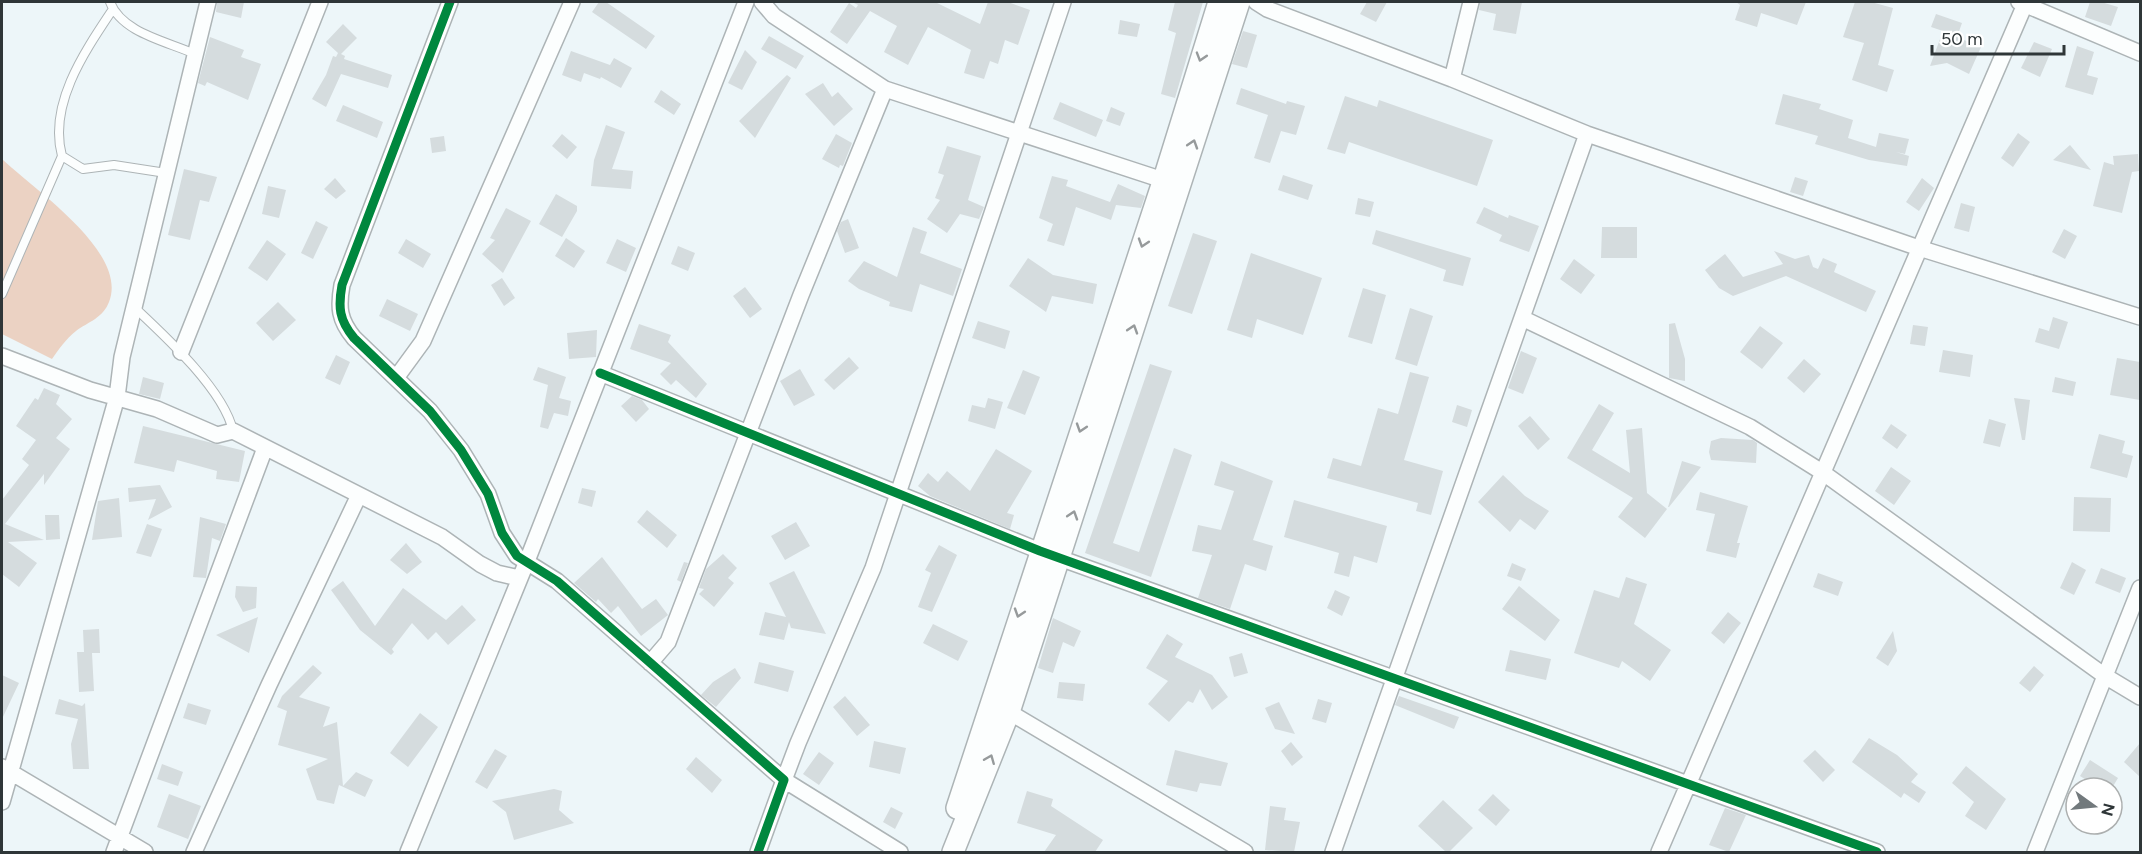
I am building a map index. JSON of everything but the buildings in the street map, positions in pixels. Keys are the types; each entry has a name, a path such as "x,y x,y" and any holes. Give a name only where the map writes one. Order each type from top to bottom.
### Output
{"street":[{"path":"2,802 6,770 117,397 122,357 208,2"},
{"path":"181,352 320,2"},
{"path":"450,2 342,285 338,309 345,327 430,411 461,450 488,494 508,545 517,556 557,581 784,780 900,852"},
{"path":"396,378 423,341 572,2"},
{"path":"408,852 527,561 746,2"},
{"path":"762,2 774,16 885,89 1172,182"},
{"path":"758,852 798,743 873,568 1063,2"},
{"path":"1172,182 1219,2"},
{"path":"943,852 1050,554 1172,182 1239,2"},
{"path":"1256,2 1267,9 1452,79 1587,134 1919,248 2140,316"},
{"path":"1452,79 1471,2"},
{"path":"1659,852 2023,2 2140,53"},
{"path":"650,663 668,642 885,89"},
{"path":"1333,852 1587,134"},
{"path":"1522,318 1750,427 1822,472 2105,676 2140,697"},
{"path":"2,356 90,390 157,409 217,435 233,431 442,537 489,568 519,578"},
{"path":"600,373 1050,554 1877,852"},
{"path":"118,845 265,448"},
{"path":"194,852 269,685 359,495"},
{"path":"952,852 1009,712 1050,554"},
{"path":"2035,852 2140,588"},
{"path":"1009,712 1245,852"},
{"path":"6,770 118,845 145,852"}],"lane":[{"path":"112,5 117,17 128,25 195,54"},
{"path":"2,294 62,156 57,126 69,88 87,48 112,5"},
{"path":"62,156 83,169 114,165 166,173"},
{"path":"134,307 181,352 230,416 233,431"}],"shaded area":[{"path":"2,159 54,204 92,242 105,263 111,283 109,302 103,312 72,334 52,359 2,334"}],"cycle path":[{"path":"450,2 342,285 340,307 345,325 354,338 430,411 461,450 488,494 502,533 517,556 557,581 784,780 758,852"},
{"path":"600,373 1040,551 1877,852"}]}
